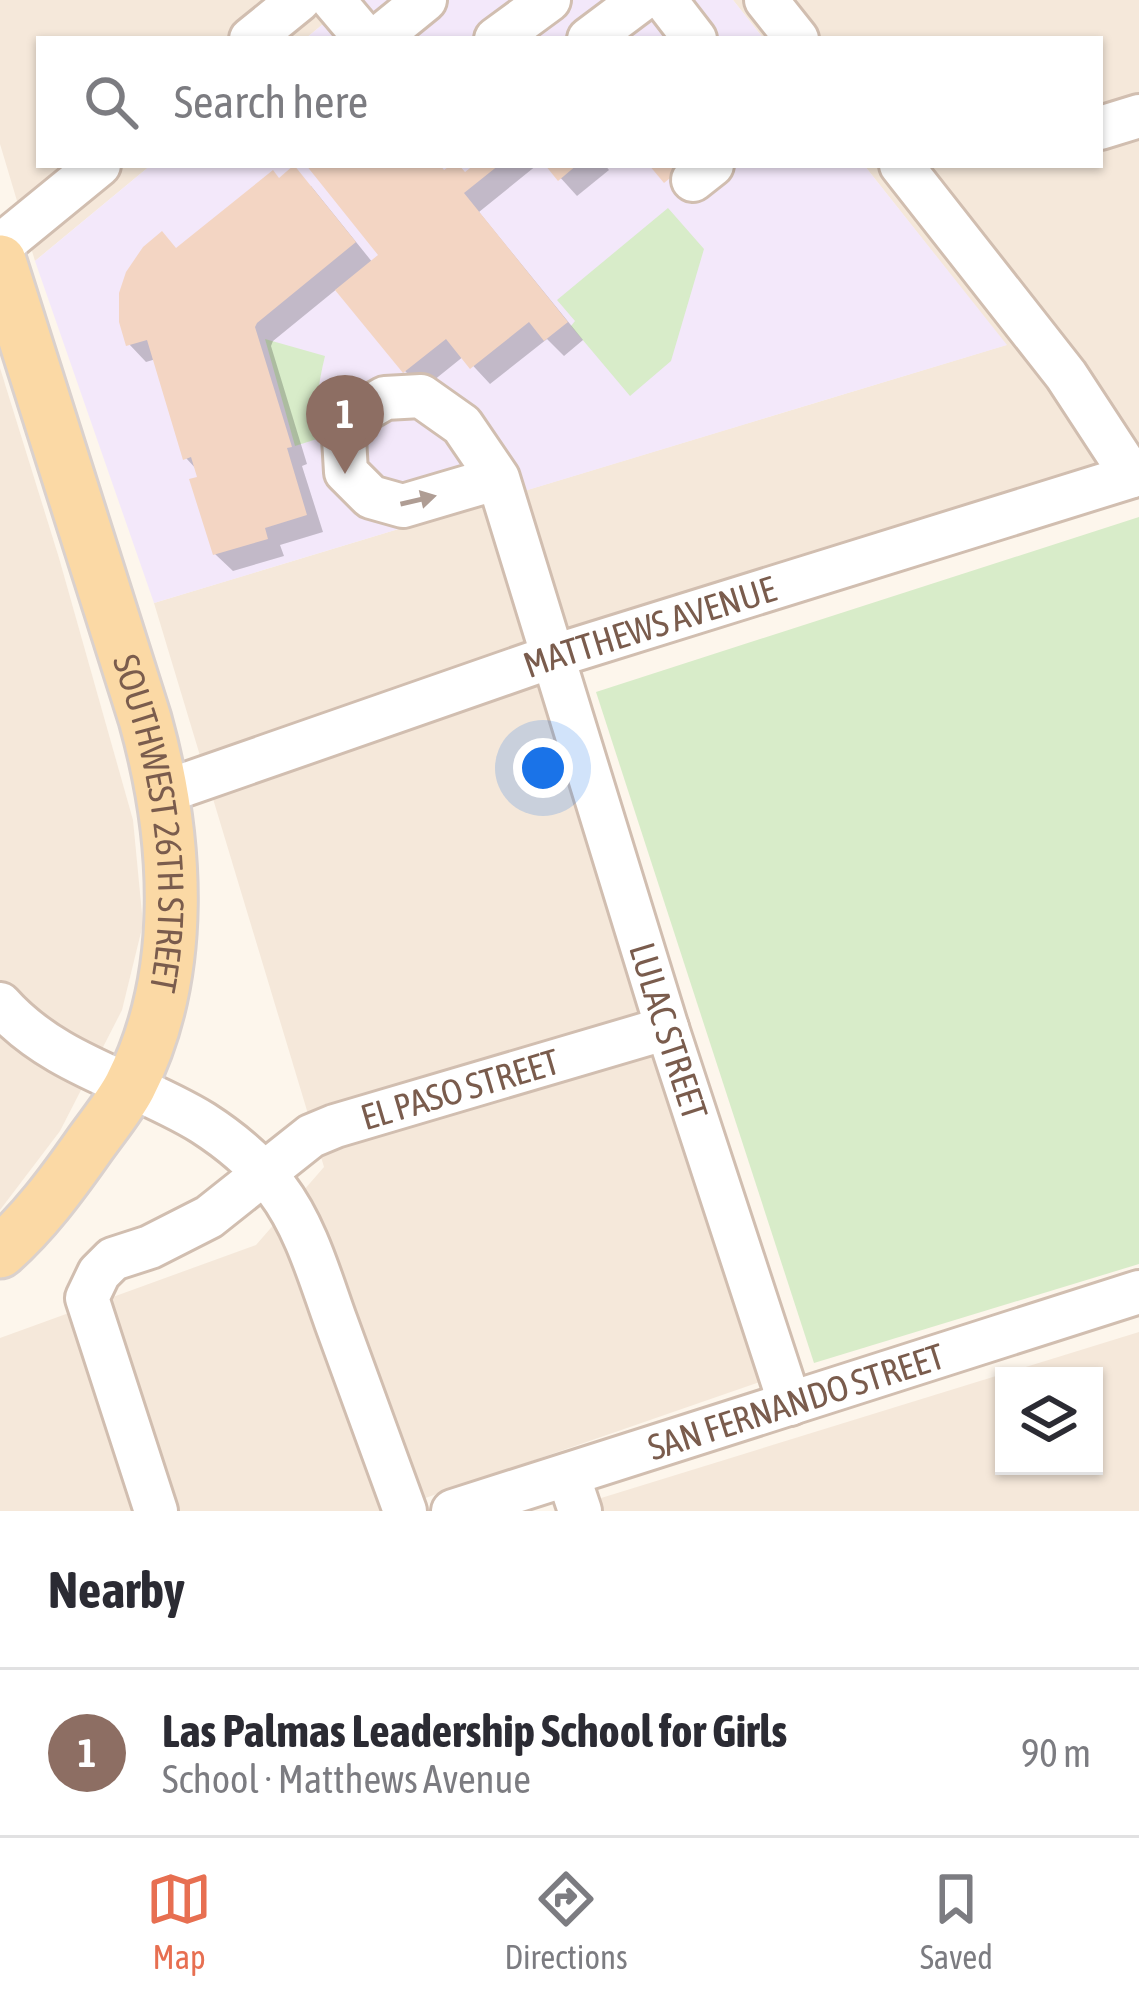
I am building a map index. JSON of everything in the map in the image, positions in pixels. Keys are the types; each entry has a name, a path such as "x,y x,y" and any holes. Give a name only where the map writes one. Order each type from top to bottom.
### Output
{"main road":[{"name":"SOUTHWEST 26TH STREET","path":"0,261 16,367 145,718 164,792 171,868 167,952 157,1019 129,1088"},
{"path":"0,1252 44,1205 129,1088"}],"street":[{"path":"255,36 298,0"},
{"path":"333,0 363,36"},
{"path":"381,36 425,0"},
{"path":"500,36 550,0 584,36"},
{"path":"591,36 641,0"},
{"path":"665,0 693,36"},
{"path":"766,0 795,36"},
{"path":"1103,127 1139,116"},
{"path":"0,246 95,168"},
{"path":"904,168 1066,375 1136,475"},
{"name":"MATTHEWS AVENUE","path":"164,792 551,657 1136,475"},
{"name":"LULAC STREET","path":"497,478 790,1404"},
{"path":"4,1024 201,1122 246,1154 263,1174 289,1207 315,1264 405,1511"},
{"name":"EL PASO STREET","path":"156,1511 87,1298 99,1273 113,1259 150,1247 209,1217 311,1136 335,1126 668,1028"},
{"name":"SAN FERNANDO STREET","path":"453,1511 574,1493 790,1404 1139,1292"}],"shaded area":[{"path":"0,0 352,0 309,36 36,36 36,168 147,168 35,261 0,144"},
{"path":"352,0 733,0 762,36 309,36"},
{"path":"733,0 1139,0 1139,454 527,649 768,1379 388,1511 0,1511 0,1338 256,1245 324,1167 154,603 1006,345 866,168 1103,168 1103,36 762,36"},
{"path":"147,168 866,168 1007,345 154,603 35,261"},
{"path":"0,368 133,820 143,924 122,1010 60,1131 0,1210"},
{"path":"1139,1332 1139,1511 559,1511 995,1376 995,1475 1103,1475 1103,1367 1026,1367"}],"green space":[{"path":"668,208 704,249 671,361 630,396 571,326 575,321 557,300"},
{"path":"265,339 325,356 317,439 295,446"},
{"path":"1139,517 1139,1264 814,1363 596,692"}],"building":[{"path":"296,168 356,242 255,327 292,447 287,448 307,515 265,528 268,539 213,555 189,479 197,477 191,457 183,460 147,340 126,346 119,322 119,293 143,247 162,231 176,248 273,170 279,178"},
{"path":"308,168 462,168 465,172 495,168 464,193 568,322 544,341 529,322 470,369 446,339 403,373 335,290 378,255"},
{"path":"547,168 573,168 558,181"},
{"path":"652,168 682,168 664,183"}],"place":[{"name":"Las Palmas Leadership School for Girls","path":"345,474"}]}
